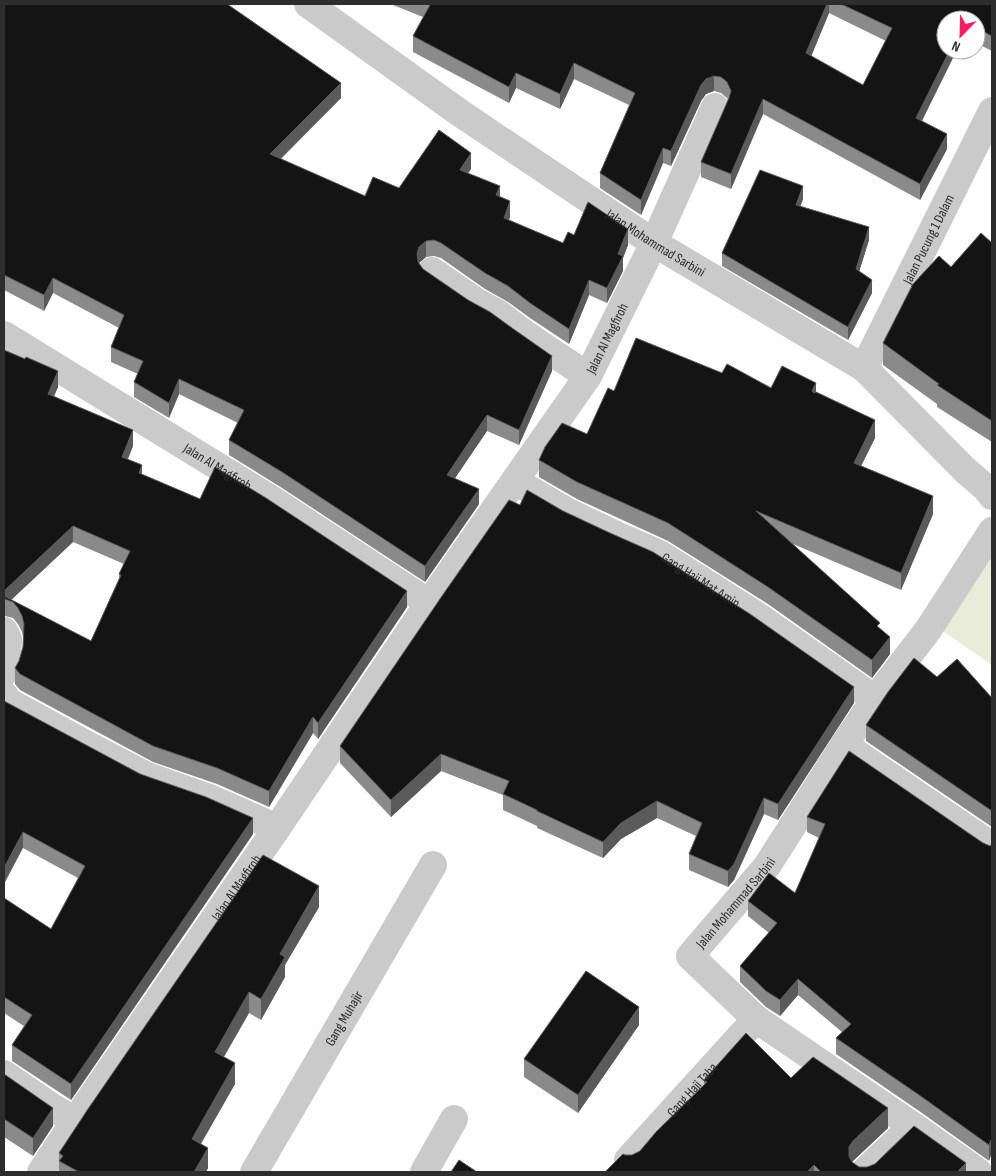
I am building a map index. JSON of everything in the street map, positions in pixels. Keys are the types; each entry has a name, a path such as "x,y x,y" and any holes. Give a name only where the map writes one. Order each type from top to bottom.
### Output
{"street":[{"name":"Jalan Mohammad Sarbini","path":"308,4 460,113 654,243 864,368 992,496"},
{"name":"Jalan Al Magfiroh","path":"41,1172 74,1120 277,828 429,603 588,376 654,243 715,107"},
{"name":"Jalan Pucung 1 Dalam","path":"864,368 992,111"},
{"path":"432,271 477,302 499,314 521,332 588,376"},
{"name":"Jalan Al Magfiroh","path":"4,335 274,501 429,603"},
{"name":"Gang Haji Mat Amin","path":"515,480 570,513 660,554 710,585 875,699"},
{"name":"Jalan Mohammad Sarbini","path":"978,1172 756,1019 690,956 766,866 844,745 875,699 928,630 992,530"},
{"path":"4,631 8,639 7,662 4,674"},
{"path":"4,695 9,702 148,776 212,800 277,828"},
{"path":"844,745 992,846"},
{"name":"Gang Muhajir","path":"254,1172 433,865"},
{"name":"Gang Haji Taba","path":"628,1160 756,1019"},
{"path":"4,1074 74,1120"},
{"path":"424,1172 454,1119"},
{"path":"864,1172 913,1126"}],"green space":[{"path":"992,532 992,665 937,627"}],"building":[{"path":"4,4 227,4 341,83 270,154 365,196 373,177 399,188 439,130 471,153 460,170 500,186 496,195 510,201 504,218 563,243 568,232 574,235 588,202 628,229 618,254 623,256 607,288 589,280 569,329 508,286 441,243 434,240 426,241 419,247 417,254 418,262 423,269 468,300 490,312 552,356 519,430 487,415 447,475 479,489 425,566 282,472 229,440 244,410 179,379 169,403 134,382 143,361 111,347 124,315 53,278 44,295 4,275"},
{"path":"427,4 827,4 806,53 863,85 892,28 841,4 992,4 992,36 986,33 986,10 936,10 936,60 945,60 916,118 947,134 920,184 763,99 731,174 701,162 731,91 727,82 721,77 714,76 706,79 701,85 671,151 663,148 641,200 600,173 635,93 574,63 560,94 516,73 509,87 413,36 430,5"},
{"path":"760,170 803,186 796,205 869,227 856,269 872,280 848,327 722,253"},
{"path":"981,233 992,243 992,421 937,385 939,384 883,343 913,284 939,256 951,267"},
{"path":"636,338 722,373 727,364 771,388 782,366 816,383 812,391 814,393 816,392 875,420 854,463 933,496 901,573 756,511 880,623 877,626 890,637 872,660 768,587 668,523 577,482 539,460 545,447 562,423 587,434 608,388 614,391"},
{"path":"4,350 58,371 48,394 133,430 122,457 142,465 139,473 200,499 215,467 266,498 407,591 318,723 313,717 269,791 217,768 153,746 20,674 15,668 23,647 24,624 18,608 13,602 4,600 4,596 91,641 130,551 73,526 4,591"},
{"path":"527,490 563,511 653,552 750,614 854,687 778,804 764,798 734,864 728,871 689,854 702,823 657,801 621,823 603,842 503,794 509,781 441,754 391,800 340,746 509,500 520,505"},
{"path":"914,658 937,677 957,659 992,698 992,811 866,725"},
{"path":"4,701 140,774 206,797 253,818 71,1084 12,1045 32,1015 4,997 4,898 51,929 85,866 23,832 4,868"},
{"path":"849,751 983,843 992,845 992,1138 989,1145 836,1038 851,1024 798,979 780,1000 766,991 740,966 777,923 748,901 769,873 795,893 825,824 807,817"},
{"path":"263,855 319,886 280,954 285,957 261,999 249,992 215,1052 235,1063 192,1139 208,1148 194,1172 79,1172 59,1161 63,1156 59,1153 88,1109"},
{"path":"586,971 639,1007 578,1095 524,1059"},
{"path":"746,1033 791,1078 813,1057 888,1108 849,1147 849,1156 852,1162 859,1167 875,1164 914,1126 966,1163 957,1172 821,1172 814,1165 807,1172 605,1172 623,1154 632,1155 640,1151 656,1132 707,1082 704,1080"},
{"path":"4,1074 53,1108 33,1138 4,1119"},
{"path":"459,1160 477,1172 451,1172"}]}
